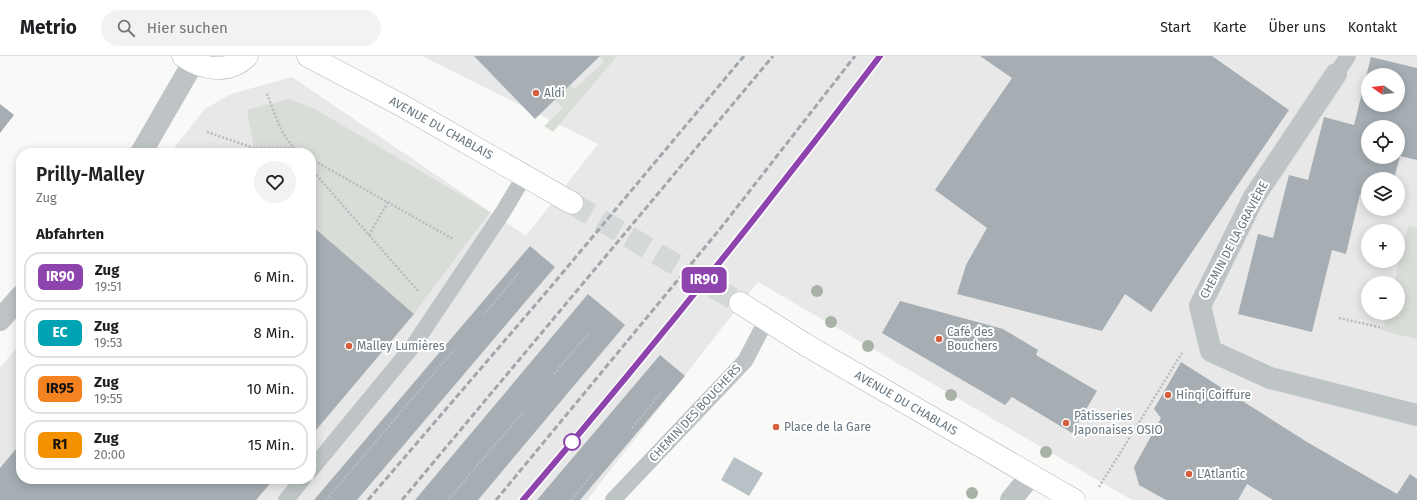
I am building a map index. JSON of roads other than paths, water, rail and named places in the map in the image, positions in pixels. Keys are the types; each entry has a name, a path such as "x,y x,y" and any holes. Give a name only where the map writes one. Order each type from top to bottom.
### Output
{"main road":[{"path":"188,59 206,68 217,68 232,66 248,56"},
{"name":"AVENUE DU CHABLAIS","path":"322,59 572,203"},
{"name":"AVENUE DU CHABLAIS","path":"740,303 806,345 1074,500"}],"street":[{"path":"143,148 188,59"},
{"name":"CHEMIN DE LA GRAVIÈRE","path":"1336,74 1254,197 1200,306 1203,319 1211,351 1270,378 1417,415"},
{"path":"0,320 16,302"},
{"path":"1011,500 1031,475"}],"lane":[{"name":"CHEMIN DE LA GRAVIÈRE","path":"1336,74 1348,56"},
{"path":"316,464 414,346 503,212 525,175"},
{"name":"CHEMIN DES BOUCHERS","path":"613,500 746,361 767,319"},
{"path":"286,500 299,484"}],"tunnel":[{"path":"572,203 740,303"}],"railway":[{"path":"368,500 549,289 744,56"},
{"path":"402,500 773,56"},
{"path":"496,500 720,229 855,56"},
{"path":"523,500 705,281 794,169 880,56"}],"train":[{"name":"IR90","path":"523,500 609,398 738,238 880,56"}],"place":[{"name":"Aldi","path":"536,93"},
{"name":"Café des Bouchers","path":"939,339"},
{"name":"Malley Lumières","path":"349,346"},
{"name":"Hinqi Coiffure","path":"1168,395"},
{"name":"Pâtisseries Japonaises OSIO","path":"1066,423"},
{"name":"Place de la Gare","path":"776,427"},
{"name":"L'Atlantic","path":"1189,474"}]}
